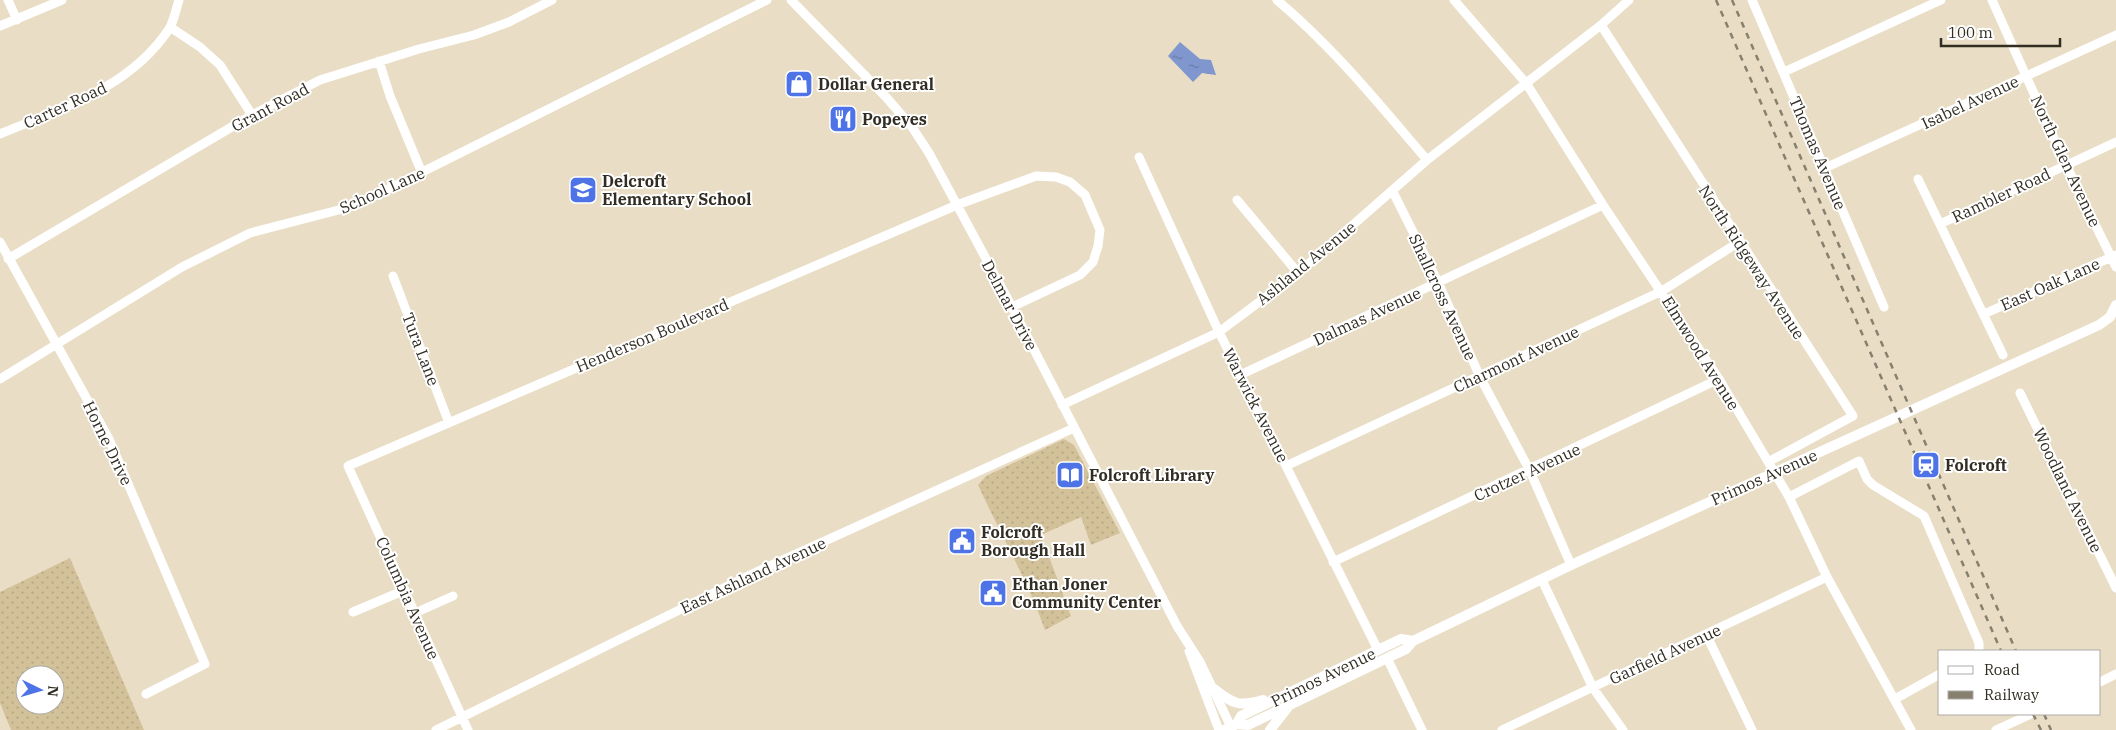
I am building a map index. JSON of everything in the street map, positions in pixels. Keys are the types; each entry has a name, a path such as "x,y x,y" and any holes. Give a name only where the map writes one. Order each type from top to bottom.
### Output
{"main road":[{"path":"2113,316 2116,305"},
{"name":"Primos Avenue","path":"1231,728 1248,725 1406,649 1413,641 1571,565 2082,334 2103,324 2113,316"},
{"name":"Primos Avenue","path":"1231,728 1242,716 1401,639 1413,641"},
{"path":"1214,688 1228,700 1242,705 1286,694"},
{"path":"1270,730 1291,704"}],"street":[{"path":"8,0 17,20"},
{"name":"Carter Road","path":"0,134 91,96 120,79 150,52 170,27 179,0"},
{"name":"Grant Road","path":"8,259 252,115 320,80 509,22 552,0"},
{"name":"School Lane","path":"0,379 182,267 250,233 354,206 767,0"},
{"name":"Delmar Drive","path":"791,0 912,127 929,153 1012,307 1185,640 1214,688 1231,728"},
{"path":"1277,0 1314,31 1338,56 1427,160"},
{"name":"Elmwood Avenue","path":"1454,0 1526,83 1603,205 1719,379 1789,497 1827,577 1911,730"},
{"name":"Thomas Avenue","path":"1752,0 1884,306"},
{"path":"1784,72 1941,0"},
{"name":"North Glen Avenue","path":"1992,0 2066,165 2114,256 2116,267"},
{"path":"1526,83 1601,25 1626,1"},
{"path":"0,26 58,2"},
{"name":"North Ridgeway Avenue","path":"1601,25 1739,242 1853,416 1768,462"},
{"path":"170,27 200,47 220,65 252,115"},
{"name":"Isabel Avenue","path":"1825,168 2116,35"},
{"path":"379,61 390,96 422,173"},
{"name":"Ashland Avenue","path":"1062,405 1219,332 1298,273 1393,192 1427,160 1526,83"},
{"name":"Rambler Road","path":"1940,224 2116,142"},
{"name":"Warwick Avenue","path":"1139,157 1219,332 1288,466 1333,562 1378,650"},
{"name":"Henderson Boulevard","path":"348,466 957,205 1036,176 1056,177 1070,182 1085,195 1100,230 1093,262 1080,276 1012,307"},
{"path":"1918,179 2003,355"},
{"name":"Shallcross Avenue","path":"1393,192 1438,282 1480,377 1530,471 1571,565"},
{"path":"1237,200 1298,273"},
{"name":"Dalmas Avenue","path":"1240,375 1603,205"},
{"name":"Horne Drive","path":"0,242 109,439 205,664 146,694"},
{"name":"Charmont Avenue","path":"1288,466 1662,291 1739,242"},
{"name":"East Oak Lane","path":"1984,314 2114,256"},
{"name":"Tura Lane","path":"392,276 449,423"},
{"name":"Crotzer Avenue","path":"1333,562 1530,471 1719,379"},
{"name":"Woodland Avenue","path":"2020,393 2116,588"},
{"name":"East Ashland Avenue","path":"436,730 752,574 1074,428"},
{"path":"1789,497 1859,461 1867,479 1873,485 1924,516 1976,634 1979,650"},
{"name":"Columbia Avenue","path":"348,466 468,730"},
{"name":"Garfield Avenue","path":"1502,730 1827,577"},
{"path":"1542,580 1593,688 1623,730"},
{"path":"353,612 405,590"},
{"path":"415,614 453,596"},
{"path":"1706,634 1752,730"},
{"name":"Delmar Drive","path":"1185,640 1219,730"},
{"path":"1387,658 1422,730"},
{"path":"2101,682 2116,674"},
{"path":"1895,699 1938,675"},
{"path":"1996,730 2028,715"}],"shaded area":[{"path":"1064,439 1074,445 1120,533 1091,545 1081,517 1041,535 1071,616 1045,630 1022,574 978,485 986,476"},
{"path":"70,558 144,730 11,730 0,703 0,592"}],"water":[{"path":"1180,42 1200,59 1211,60 1216,75 1202,73 1193,82 1168,56"}],"railway":[{"path":"1716,0 2001,650"},
{"path":"1732,0 2016,650"},
{"path":"2034,715 2041,730"},
{"path":"2044,715 2051,730"}],"place":[{"name":"Dollar General","path":"799,84"},
{"name":"Popeyes","path":"843,119"},
{"name":"Delcroft Elementary School","path":"583,190"},
{"name":"Folcroft","path":"1926,465"},
{"name":"Folcroft Library","path":"1070,475"},
{"name":"Folcroft Borough Hall","path":"962,541"},
{"name":"Ethan Joner Community Center","path":"993,593"}]}
